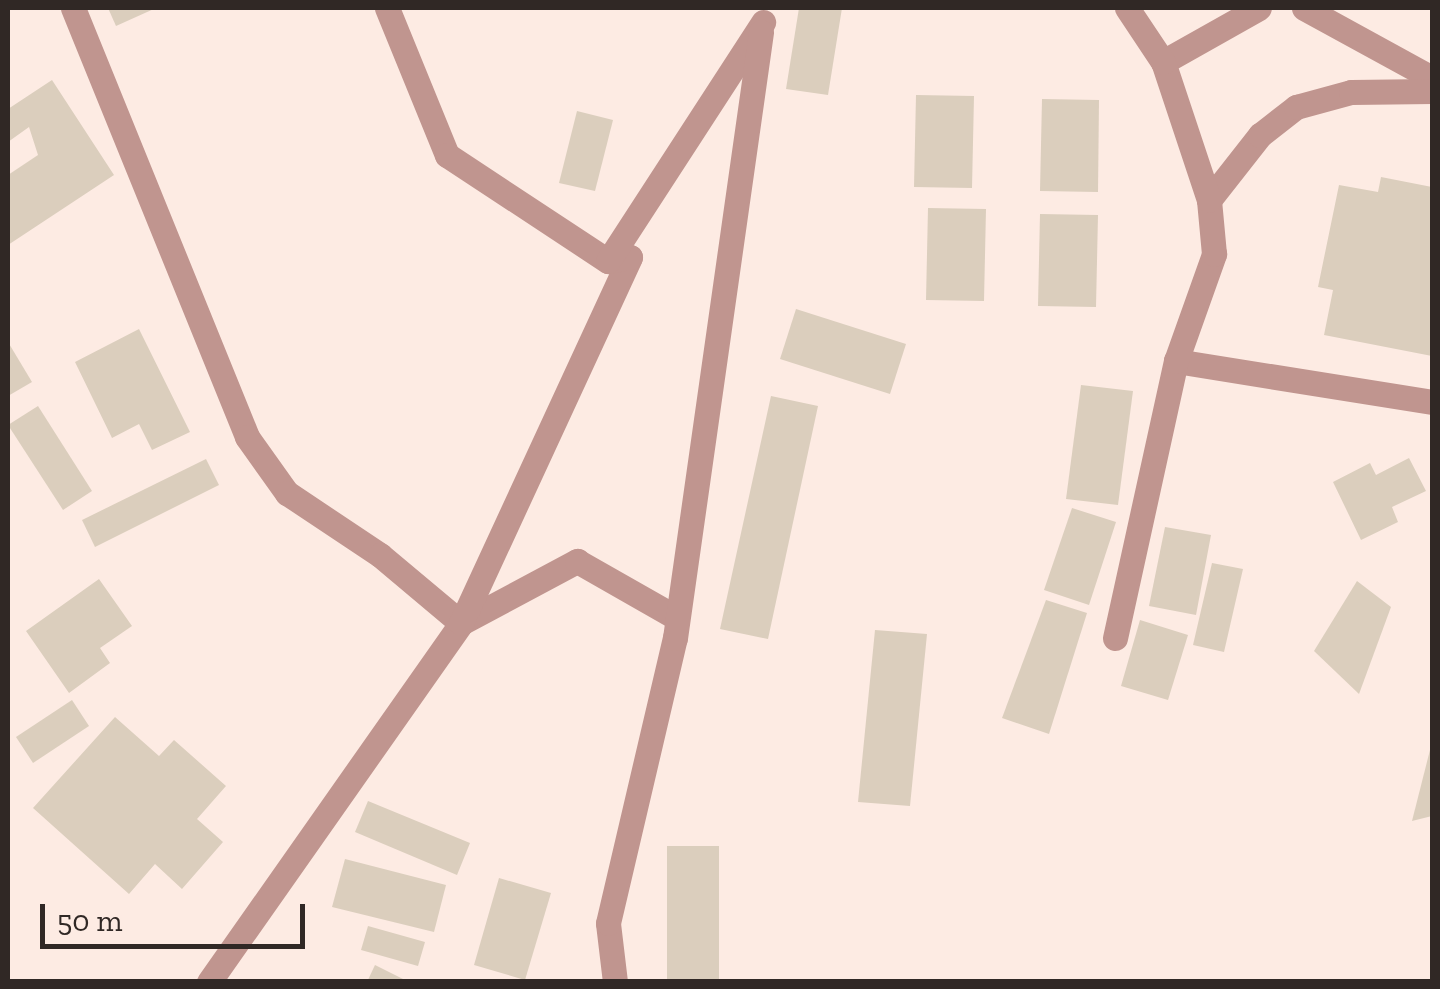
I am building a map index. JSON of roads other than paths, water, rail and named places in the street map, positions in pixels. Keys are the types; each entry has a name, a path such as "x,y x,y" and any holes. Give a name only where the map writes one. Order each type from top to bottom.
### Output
{"street":[{"path":"73,8 247,437 287,493 380,555 461,623"},
{"path":"209,982 461,623 630,257 608,262 447,154 387,8"},
{"path":"1115,638 1176,361 1214,254 1209,200 1163,62 1126,8"},
{"path":"1163,62 1259,8"},
{"path":"1304,8 1432,78"},
{"path":"608,262 763,15"},
{"path":"615,982 608,923 677,618 763,15"},
{"path":"1209,200 1260,135 1296,107 1350,92 1432,91"},
{"path":"1176,361 1432,402"},
{"path":"461,623 577,561 677,618"}]}
